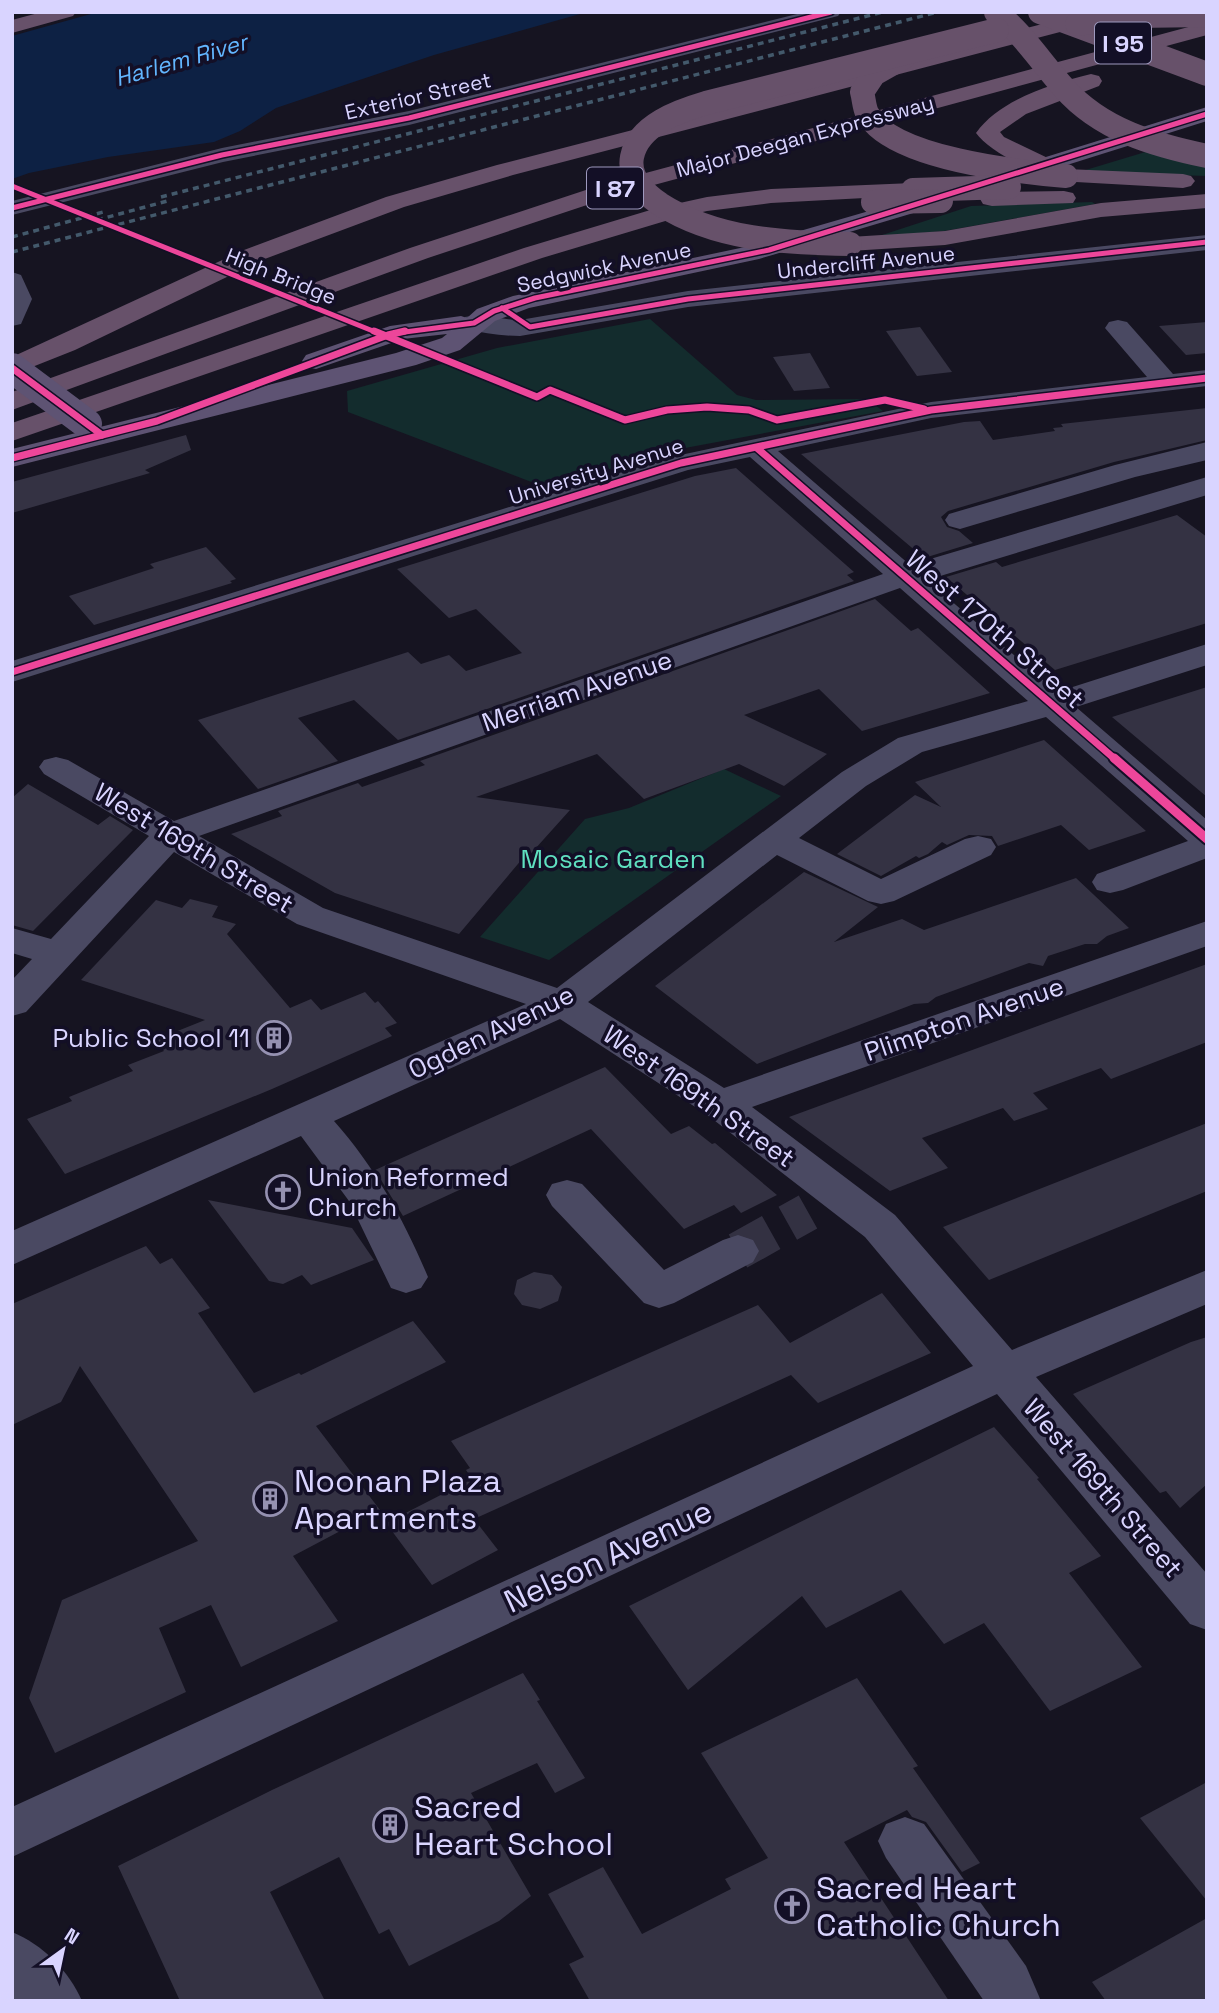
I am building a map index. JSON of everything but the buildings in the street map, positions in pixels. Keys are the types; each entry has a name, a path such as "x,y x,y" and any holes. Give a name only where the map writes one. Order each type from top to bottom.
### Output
{"highway":[{"path":"12,18 32,12"},
{"path":"12,27 66,12"},
{"path":"1065,12 996,21 861,62 699,106 659,123 646,132 633,148 630,169 638,185 655,201 688,218 719,229 758,237 850,244 945,238 1094,211 1207,201"},
{"name":"I 95","path":"1098,12 1207,53"},
{"path":"12,367 253,255 396,202 1042,22 1115,12"},
{"name":"Major Deegan Expressway","path":"571,178 1199,12"},
{"path":"1042,22 1207,15"},
{"path":"1207,156 1142,138 1086,110 1065,90 1016,28 996,21 941,45 892,62 866,83 862,97 864,106 879,126 892,135 939,156 988,168 1066,176 1207,182"},
{"name":"I 95","path":"1042,22 1207,74"},
{"name":"Major Deegan Expressway","path":"12,402 419,253 609,190 1207,28"},
{"path":"1044,164 996,142 988,133 991,125 1008,114 1072,88 1207,38"},
{"path":"12,433 614,228 686,208 809,192 1207,182"},
{"path":"614,228 721,209 873,202 1207,195"},
{"path":"12,380 293,274"}],"main road":[{"name":"Sedgwick Avenue","path":"12,458 95,430 157,421 283,392 406,359 451,344 465,335 474,323 494,311 534,298 769,250 1207,114"},
{"path":"12,367 95,430"}],"street":[{"name":"Exterior Street","path":"12,208 222,155 409,118 831,12"},
{"name":"Undercliff Avenue","path":"474,323 498,328 520,328 688,299 1207,242"},
{"path":"12,280 19,296 19,304 12,318"},
{"path":"1118,328 1166,382"},
{"name":"University Avenue","path":"12,672 681,463 931,410 1207,377"},
{"name":"West 170th Street","path":"757,448 1207,839"},
{"path":"960,520 1125,471 1207,451"},
{"name":"Merriam Avenue","path":"12,1003 171,834 903,577 1207,486"},
{"name":"Ogden Avenue","path":"18,1235 307,1117 562,1003 854,779 910,745 1050,705 1207,654"},
{"name":"West 169th Street","path":"56,767 310,916 562,1003 720,1104 822,1203 880,1226 1207,1609"},
{"path":"775,840 881,893 978,847"},
{"path":"1110,882 1207,846"},
{"name":"Plimpton Avenue","path":"720,1104 1207,933"},
{"path":"12,940 58,954"},
{"path":"307,1117 340,1153 363,1187 388,1230 405,1277"},
{"path":"567,1195 659,1292 738,1251"},
{"name":"Nelson Avenue","path":"12,1833 1003,1372 1207,1286"},
{"path":"905,1841 1006,1985 1013,2001"},
{"path":"12,1958 54,2001"}],"green space":[{"path":"1152,150 1207,163 1207,176 1079,172"},
{"path":"1095,204 944,231 876,237 971,206"},
{"path":"650,319 737,395 756,400 867,399 883,411 669,451 547,488 348,412 347,391 497,348"},
{"name":"Mosaic Garden","path":"724,769 781,796 549,960 480,937 585,819 629,808"}],"water":[{"name":"Harlem River","path":"98,12 587,12 434,55 276,108 240,131 214,142 108,157 12,179 12,36"}],"tunnel":[{"path":"738,1251 808,1212"}],"railway":[{"path":"161,197 883,12"},
{"path":"12,252 938,12"},
{"path":"97,220 171,200"},
{"path":"12,237 107,211"}],"cycle path":[{"path":"12,208 222,155 409,118 831,12"},
{"path":"12,458 157,421 388,335 421,328 474,323 494,311 535,298 769,250 1207,114"},
{"name":"High Bridge","path":"12,186 537,397 550,390 625,420 667,410 707,407 749,410 777,420 885,400 924,409"},
{"path":"502,308 530,327 688,299 1207,242"},
{"path":"12,368 102,435"},
{"path":"12,672 681,463 931,410 1207,378"},
{"path":"757,448 1207,839"}],"place":[{"name":"Public School 11","path":"274,1038"},
{"name":"Union Reformed Church","path":"283,1192"},
{"name":"Noonan Plaza Apartments","path":"270,1499"},
{"name":"Sacred Heart School","path":"390,1825"},
{"name":"Sacred Heart Catholic Church","path":"792,1906"}]}
